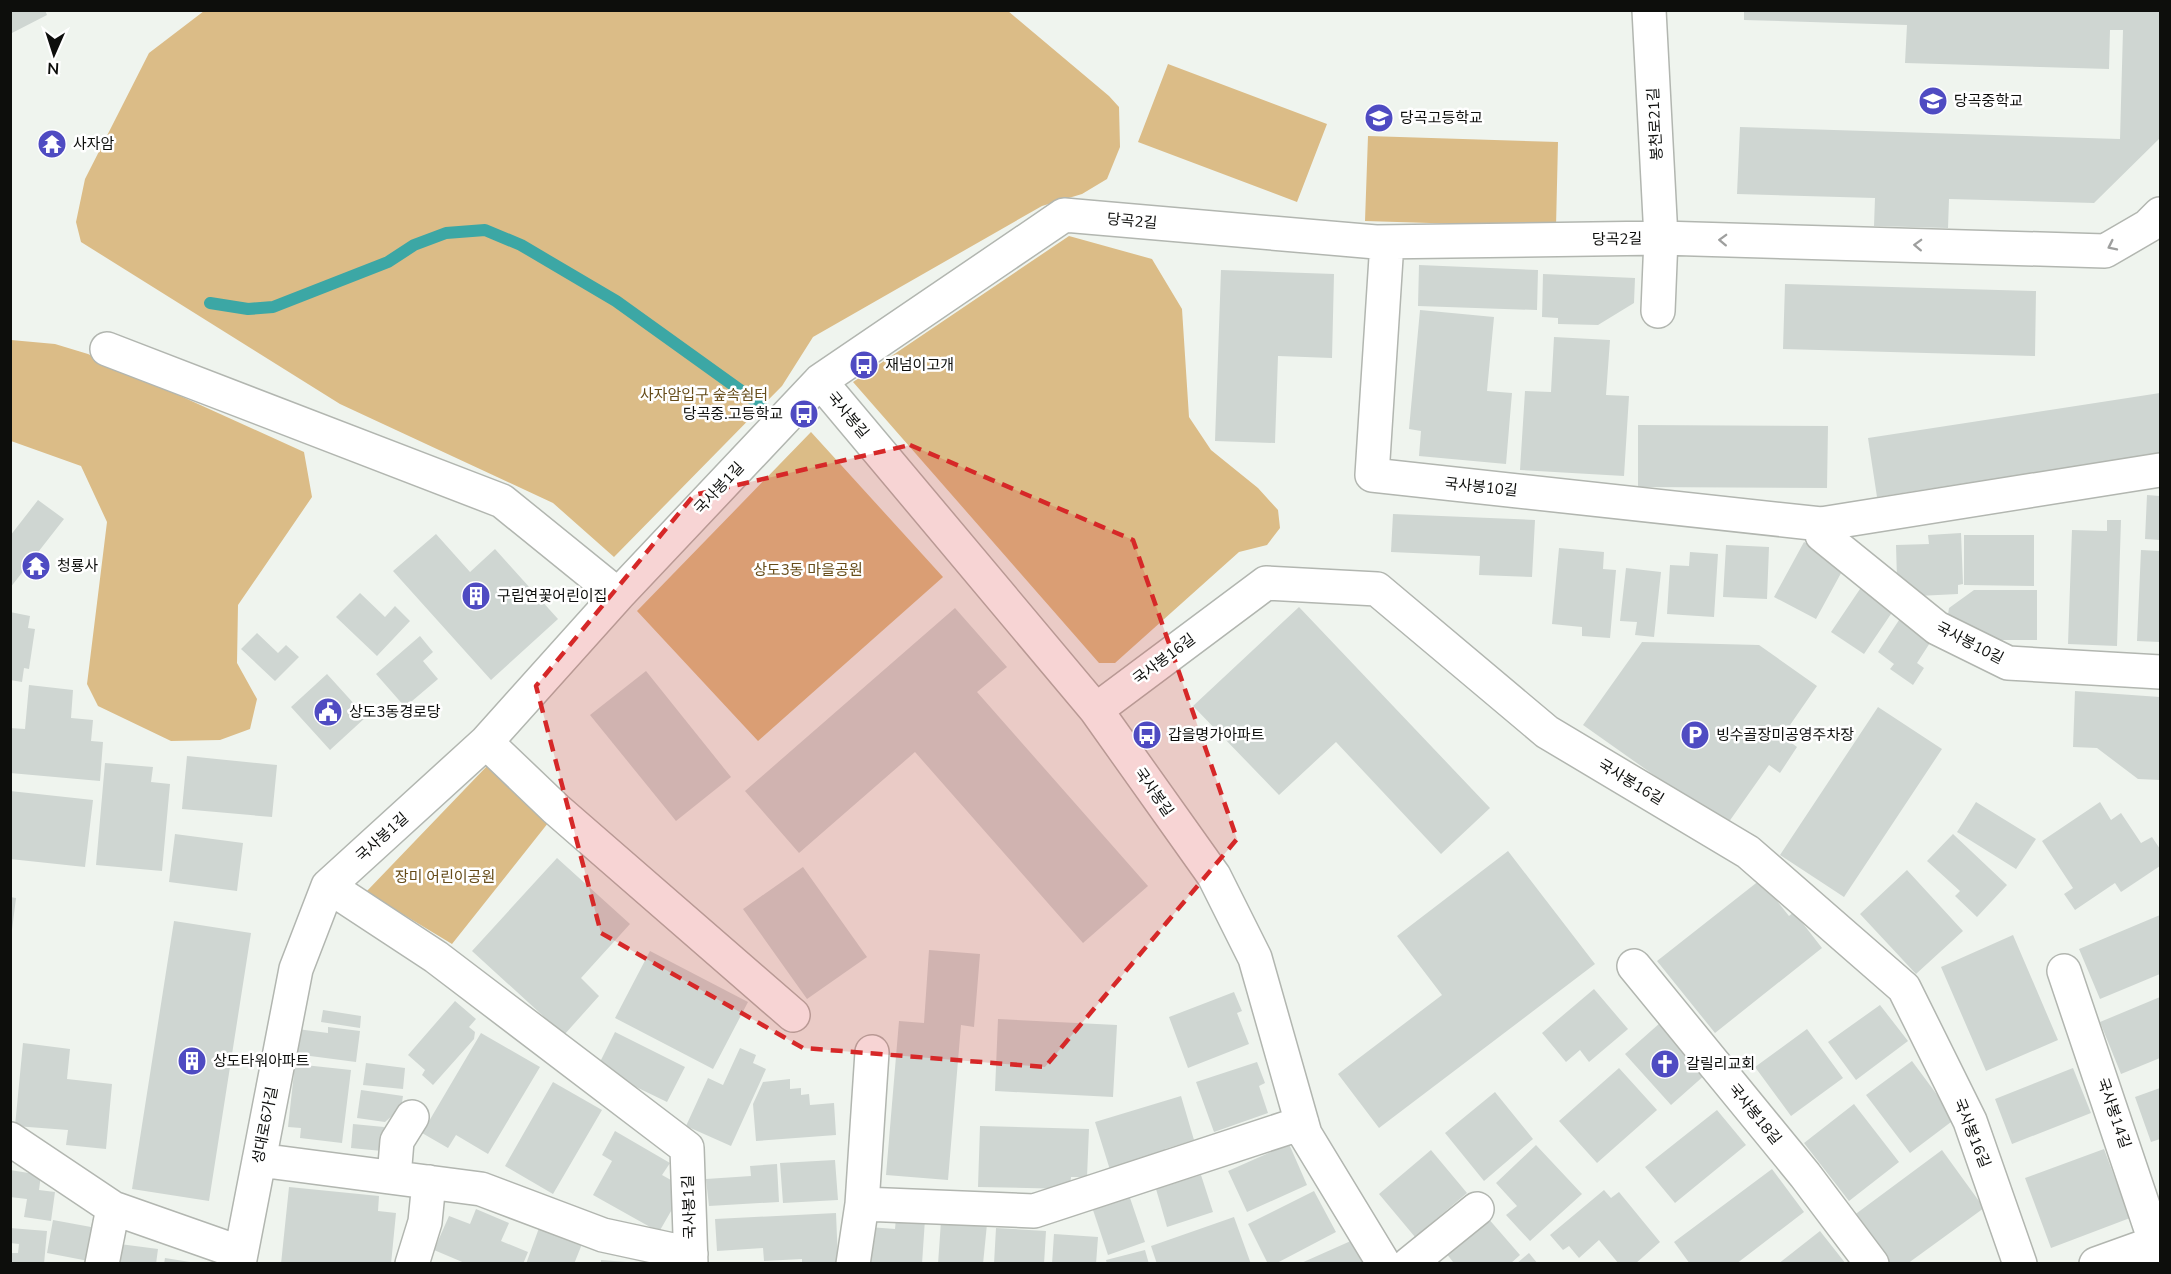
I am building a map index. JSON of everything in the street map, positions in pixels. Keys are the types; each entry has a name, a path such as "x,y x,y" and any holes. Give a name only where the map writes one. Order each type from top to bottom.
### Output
{"street":[{"name":"봉천로21길","path":"1649,10 1661,238 1658,311"},
{"name":"당곡2길","path":"1064,215 1388,242 1661,238 2105,251 2148,226 2160,214"},
{"name":"국사봉1길","path":"691,1259 687,1148 436,957 328,886 486,742 618,595 820,381 1064,215"},
{"name":"국사봉10길","path":"1388,242 1372,475 1821,524 2160,470"},
{"path":"107,349 502,501 618,595"},
{"name":"국사봉길","path":"820,381 1096,710 1219,885 1255,957 1305,1134 1384,1263"},
{"name":"국사봉10길","path":"1821,524 1822,535 1937,628 2008,663 2160,672"},
{"name":"국사봉16길","path":"1096,710 1266,583 1377,589 1547,732 1748,852 1904,988 1970,1121 2020,1263"},
{"path":"486,742 556,809 793,1015"},
{"name":"성대로6가길","path":"240,1258 296,969 328,886"},
{"name":"국사봉18길","path":"1634,966 1805,1175 1872,1263"},
{"name":"국사봉14길","path":"2064,971 2159,1247"},
{"path":"854,1263 862,1204 872,1052"},
{"path":"394,1177 397,1141 412,1118"},
{"path":"862,1204 1034,1211 1302,1123"},
{"path":"10,1139 113,1208 240,1258"},
{"path":"259,1160 481,1189 603,1235 691,1259"},
{"path":"412,1263 425,1222 429,1182"},
{"path":"102,1263 113,1208"},
{"path":"1409,1263 1477,1209"},
{"path":"2096,1263 2159,1247"}],"highlighted area":[{"path":"910,445 1133,540 1237,839 1045,1067 803,1048 601,933 536,686 694,495"}],"green space":[{"name":"사자암입구 숲속쉼터","path":"204,11 1008,11 1119,107 1120,147 1107,179 1082,194 1042,206 813,337 782,386 614,557 553,503 340,404 81,242 76,222 85,179 149,53"},
{"path":"1168,64 1327,124 1297,202 1138,142"},
{"path":"1368,136 1558,142 1556,227 1365,221"},
{"path":"1069,236 1152,259 1182,309 1189,417 1211,450 1258,488 1278,510 1280,528 1267,545 1239,552 1115,663 1099,663 853,382"},
{"path":"11,340 55,344 88,354 304,452 312,497 238,605 237,663 257,699 250,729 220,740 171,741 98,706 87,684 107,522 81,466 11,441"},
{"name":"상도3동 마을공원","path":"811,432 943,577 758,741 637,611"},
{"name":"장미 어린이공원","path":"488,765 552,818 452,944 366,892"}],"building":[{"path":"10,10 45,10 47,15 10,34"},
{"path":"1744,10 2160,10 2160,138 2094,203 1949,199 1948,228 1874,226 1875,198 1737,194 1740,127 2120,139 2123,30 2110,30 2109,69 1905,63 1907,25 1744,20"},
{"path":"1419,265 1538,270 1537,310 1418,306"},
{"path":"1221,270 1334,274 1332,358 1278,356 1275,443 1215,441"},
{"path":"1543,274 1635,278 1634,303 1598,325 1558,324 1558,318 1542,317"},
{"path":"1785,284 2036,291 2035,356 1783,349"},
{"path":"1420,310 1494,317 1487,391 1512,393 1506,464 1419,456 1421,431 1409,429"},
{"path":"1554,337 1610,340 1606,395 1629,396 1624,476 1520,470 1525,391 1551,392"},
{"path":"2160,393 2160,453 1877,497 1868,438"},
{"path":"1638,425 1828,426 1827,488 1638,487"},
{"path":"2147,495 2160,496 2160,540 2145,539"},
{"path":"38,500 64,519 10,588 10,536"},
{"path":"1393,514 1535,520 1532,577 1479,575 1480,556 1391,552"},
{"path":"2107,520 2121,520 2117,646 2068,644 2072,530 2107,531"},
{"path":"1961,533 1963,584 1958,585 1958,594 1918,596 1897,579 1896,545 1929,544 1928,535"},
{"name":"구립연꽃어린이집","path":"436,534 470,572 495,549 558,619 491,680 393,571"},
{"path":"1964,535 2034,535 2034,586 1964,585"},
{"path":"1804,542 1846,564 1816,619 1774,597"},
{"path":"1726,545 1769,547 1767,599 1723,597"},
{"path":"1559,548 1604,552 1603,569 1616,570 1610,638 1582,636 1582,627 1552,624"},
{"path":"2141,550 2160,551 2160,642 2137,641"},
{"path":"1690,552 1718,554 1714,617 1667,614 1670,565 1689,566"},
{"path":"1626,568 1661,572 1654,637 1635,635 1637,622 1620,621"},
{"path":"1862,586 1895,608 1864,654 1831,632"},
{"path":"1974,590 2037,590 2037,640 1980,640 1947,621 1949,608"},
{"path":"360,593 385,617 395,606 410,621 377,656 336,617"},
{"path":"1299,607 1490,808 1441,854 1336,742 1279,795 1193,706"},
{"path":"955,608 1007,667 977,692 1148,886 1083,943 915,752 799,853 745,791"},
{"path":"10,612 30,616 28,628 35,629 29,669 24,668 22,682 10,680"},
{"path":"1903,614 1935,635 1917,663 1924,668 1913,685 1890,669 1894,664 1878,652"},
{"path":"257,633 278,653 286,645 299,657 275,681 241,649"},
{"path":"420,636 433,652 423,661 438,679 405,707 376,674"},
{"name":"빙수골장미공영주차장","path":"1642,642 1759,645 1817,686 1790,725 1797,730 1789,741 1797,747 1780,773 1769,765 1726,826 1583,725"},
{"path":"646,671 731,777 676,821 590,715"},
{"name":"상도3동경로당","path":"327,674 366,717 330,750 291,707"},
{"path":"29,685 73,690 71,718 93,720 91,741 103,742 100,781 10,773 10,728 25,729"},
{"path":"2075,691 2160,697 2160,780 2138,779 2097,748 2073,747"},
{"path":"1878,707 1942,749 1844,897 1780,855"},
{"path":"187,756 277,765 272,817 182,809"},
{"path":"105,763 153,767 151,782 170,784 162,871 96,865"},
{"path":"10,791 93,800 85,867 10,859"},
{"path":"1976,802 2036,839 2016,869 1957,832"},
{"path":"2100,802 2111,820 2121,813 2141,843 2152,837 2160,849 2160,866 2121,892 2115,883 2075,910 2064,894 2073,888 2042,841"},
{"path":"175,834 243,843 237,891 169,882"},
{"path":"1953,834 2007,885 1977,917 1955,896 1960,891 1927,861"},
{"path":"1508,851 1595,964 1379,1128 1338,1074 1442,995 1397,936"},
{"path":"557,858 630,924 581,978 599,996 564,1035 472,951"},
{"path":"803,867 867,957 807,999 743,909"},
{"path":"1907,870 1963,931 1916,974 1860,914"},
{"path":"1760,880 1789,916 1794,912 1822,948 1715,1033 1657,961"},
{"path":"10,897 16,898 12,930 10,930"},
{"path":"2160,915 2160,974 2100,999 2079,949"},
{"name":"상도타워아파트","path":"174,921 251,933 209,1201 132,1189"},
{"path":"2013,935 2058,1040 1986,1071 1941,967"},
{"path":"929,950 980,954 974,1027 961,1025 948,1180 886,1175 899,1021 924,1023"},
{"path":"650,951 748,1002 713,1069 615,1018"},
{"path":"1594,989 1628,1029 1589,1062 1580,1050 1566,1062 1542,1033"},
{"path":"1234,992 1242,1011 1237,1013 1249,1044 1188,1068 1169,1017"},
{"path":"2160,997 2160,1058 2121,1074 2100,1022"},
{"path":"455,1001 476,1019 469,1027 475,1032 474,1039 433,1085 422,1075 425,1070 408,1055"},
{"path":"1880,1005 1908,1041 1856,1080 1828,1042"},
{"path":"323,1010 361,1016 360,1028 321,1022"},
{"path":"998,1019 1117,1025 1113,1097 995,1091"},
{"name":"갈릴리교회","path":"1660,1023 1706,1074 1671,1105 1625,1054"},
{"path":"328,1027 360,1031 356,1062 295,1054 297,1029 328,1033"},
{"path":"1807,1029 1843,1078 1791,1116 1755,1067"},
{"path":"615,1032 685,1067 667,1102 597,1068"},
{"path":"481,1033 540,1067 488,1154 456,1135 448,1148 422,1133"},
{"path":"23,1043 70,1049 67,1079 112,1084 106,1149 66,1145 68,1130 15,1126"},
{"path":"740,1048 756,1055 753,1063 766,1069 731,1146 686,1126 708,1078 723,1085"},
{"path":"1912,1061 1955,1119 1910,1153 1866,1095"},
{"path":"1257,1062 1265,1083 1259,1086 1268,1113 1214,1132 1196,1082"},
{"path":"366,1063 405,1068 403,1089 363,1085"},
{"path":"295,1064 351,1070 342,1143 300,1138 301,1128 288,1127"},
{"path":"1619,1068 1657,1110 1597,1163 1559,1121"},
{"path":"2073,1068 2091,1113 2012,1144 1995,1099"},
{"path":"790,1079 790,1089 801,1088 801,1095 809,1094 810,1105 834,1103 836,1135 756,1141 753,1104 763,1082"},
{"path":"553,1082 602,1110 553,1194 505,1166"},
{"path":"2160,1088 2160,1139 2151,1142 2135,1097"},
{"path":"361,1090 403,1096 401,1108 385,1122 357,1118"},
{"path":"1495,1092 1533,1139 1484,1181 1445,1133"},
{"path":"1181,1096 1194,1140 1165,1149 1168,1156 1111,1173 1095,1122"},
{"path":"1854,1104 1899,1162 1849,1201 1804,1143"},
{"path":"1717,1110 1746,1145 1675,1203 1645,1167"},
{"path":"353,1124 384,1127 382,1151 351,1148"},
{"path":"980,1126 1089,1129 1087,1177 1071,1177 1070,1189 978,1187"},
{"path":"615,1131 670,1163 662,1175 678,1184 672,1195 678,1199 659,1232 593,1195 612,1161 602,1155"},
{"path":"1289,1144 1307,1185 1247,1212 1228,1171"},
{"path":"1536,1145 1582,1194 1530,1241 1506,1215 1517,1206 1496,1183"},
{"path":"2104,1149 2130,1218 2051,1248 2025,1178"},
{"path":"1431,1150 1467,1193 1415,1237 1379,1194"},
{"path":"1942,1150 1984,1208 1907,1264 1888,1264 1853,1216"},
{"path":"835,1160 838,1200 783,1203 780,1163"},
{"path":"777,1164 779,1202 709,1206 706,1179 751,1176 750,1166"},
{"path":"1772,1169 1804,1212 1736,1264 1690,1264 1674,1242"},
{"path":"10,1170 41,1175 39,1190 55,1192 51,1221 24,1217 27,1199 10,1197"},
{"path":"1201,1175 1213,1212 1167,1227 1156,1189"},
{"path":"289,1187 379,1196 378,1211 396,1213 391,1264 281,1264"},
{"path":"1604,1190 1611,1198 1619,1192 1660,1242 1635,1264 1619,1264 1599,1240 1579,1258 1569,1246 1563,1250 1550,1235"},
{"path":"1314,1191 1336,1232 1275,1264 1268,1264 1248,1224"},
{"path":"1129,1195 1145,1242 1108,1255 1092,1207"},
{"path":"476,1209 509,1223 501,1241 528,1252 523,1264 467,1264 434,1250 449,1216 470,1224"},
{"path":"836,1213 838,1262 802,1264 802,1259 764,1261 763,1248 717,1251 715,1219"},
{"path":"94,1214 107,1216 99,1263 47,1253 53,1220 91,1227"},
{"path":"1234,1217 1251,1264 1157,1264 1151,1246"},
{"path":"1487,1217 1520,1255 1510,1264 1451,1264 1453,1262 1446,1253"},
{"path":"896,1218 925,1219 922,1264 866,1264 869,1227 895,1229"},
{"path":"941,1221 987,1224 983,1264 938,1264"},
{"path":"10,1228 47,1231 44,1264 10,1264 10,1253 18,1253 19,1244 10,1243"},
{"path":"539,1228 582,1244 574,1264 526,1264"},
{"path":"996,1228 1046,1231 1044,1264 994,1264"},
{"path":"1820,1231 1846,1264 1778,1264"},
{"path":"1054,1234 1098,1237 1096,1264 1052,1264"},
{"path":"1353,1240 1363,1264 1299,1264"},
{"path":"112,1243 158,1249 156,1264 110,1264"},
{"path":"1145,1250 1149,1264 1107,1264 1106,1260"},
{"path":"1529,1253 1538,1264 1516,1264"},
{"path":"165,1258 190,1262 190,1264 164,1264"},
{"path":"601,1260 627,1262 627,1264 601,1264"}],"waterway":[{"path":"210,303 248,309 273,307 388,262 414,245 446,233 485,230 521,245 616,301 761,405"}],"place":[{"name":"당곡중학교","path":"1933,101"},
{"name":"당곡고등학교","path":"1379,118"},
{"name":"사자암","path":"52,144"},
{"name":"재넘이고개","path":"864,365"},
{"name":"당곡중.고등학교","path":"804,414"},
{"name":"청룡사","path":"36,566"},
{"name":"구립연꽃어린이집","path":"476,596"},
{"name":"상도3동경로당","path":"328,712"},
{"name":"갑을명가아파트","path":"1147,735"},
{"name":"빙수골장미공영주차장","path":"1695,735"},
{"name":"상도타워아파트","path":"192,1061"},
{"name":"갈릴리교회","path":"1665,1064"}]}
